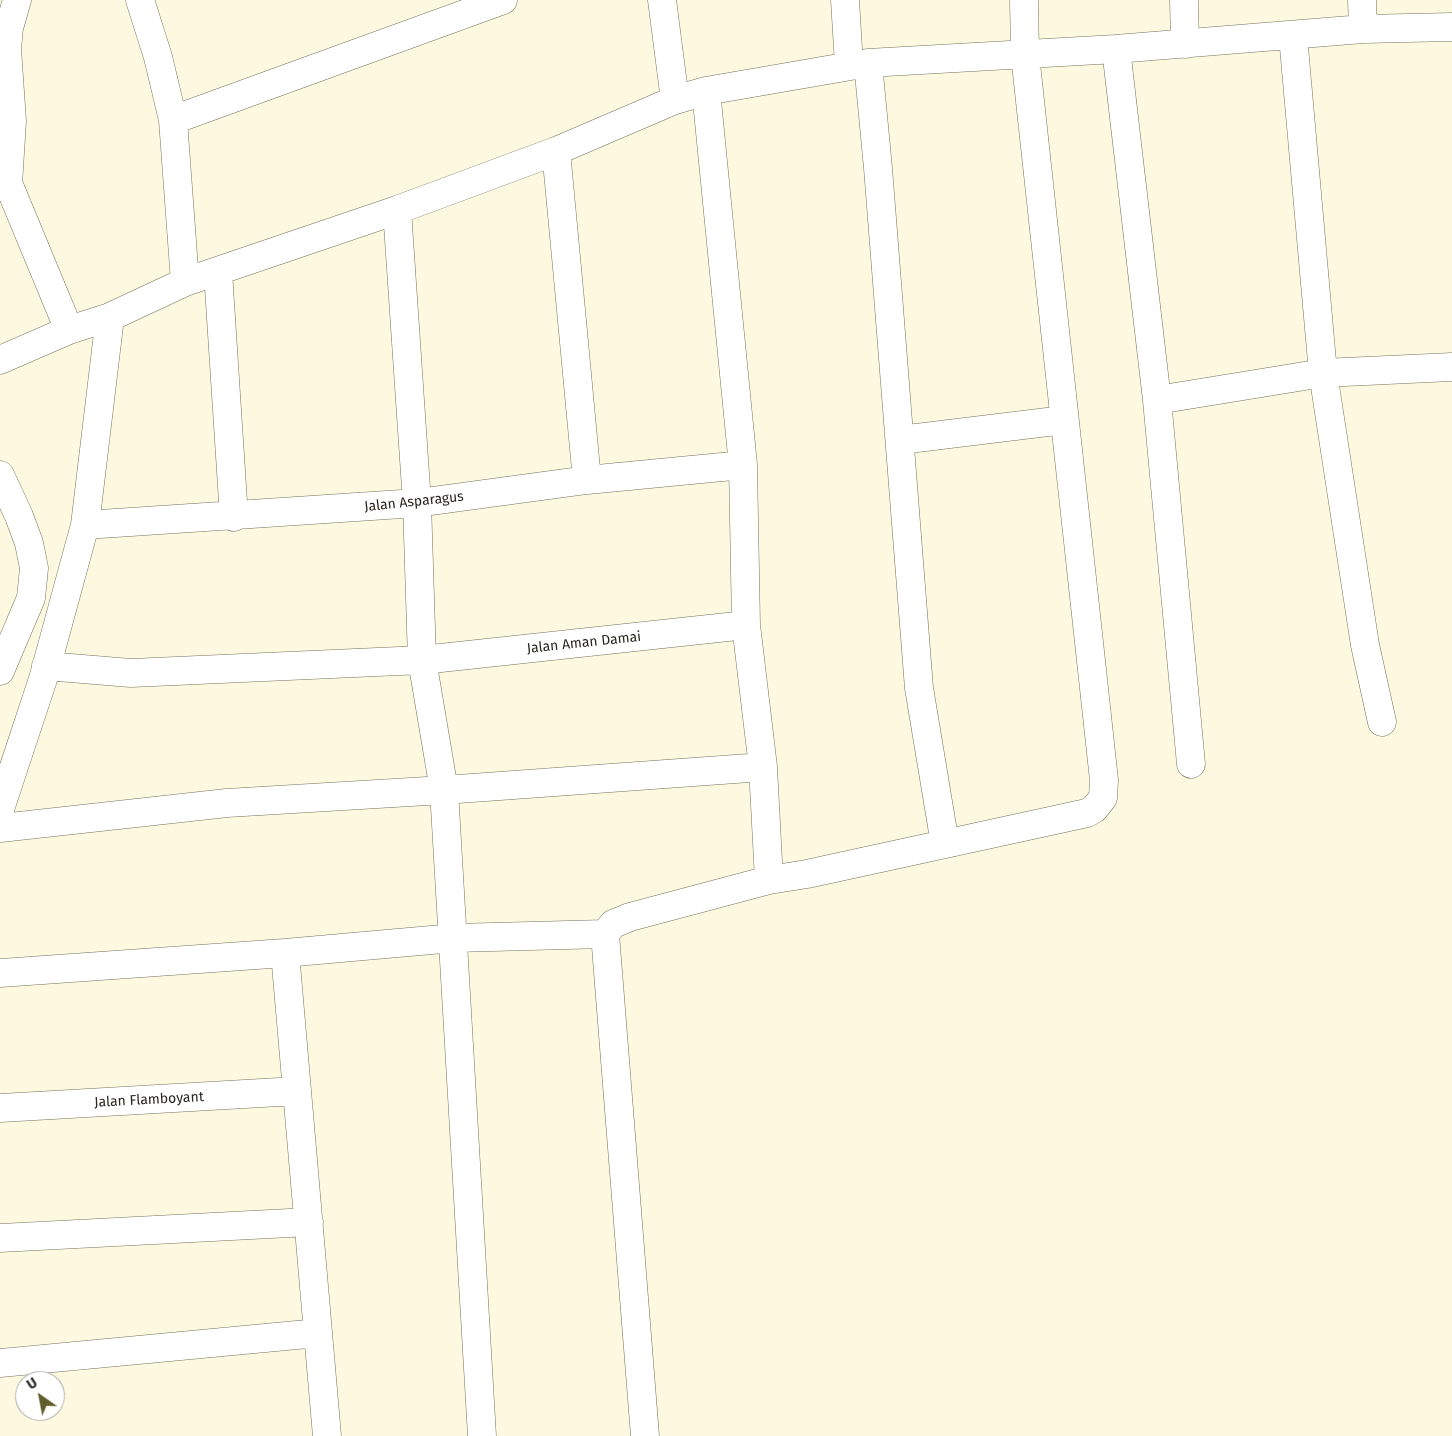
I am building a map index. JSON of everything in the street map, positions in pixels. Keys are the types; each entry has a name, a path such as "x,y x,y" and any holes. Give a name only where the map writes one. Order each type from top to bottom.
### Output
{"street":[{"path":"16,0 9,28 7,49 12,121 4,174 69,330"},
{"path":"140,0 158,57 173,120 184,282"},
{"path":"173,120 503,0"},
{"path":"662,0 675,100"},
{"path":"845,0 858,64 900,440 919,688 944,844"},
{"path":"640,1435 605,934 613,924 630,917 769,880 807,874 1087,813 1094,809 1103,798 1103,770 1024,55 1024,0"},
{"path":"1184,0 1185,44"},
{"path":"1362,0 1363,29"},
{"path":"0,360 69,330 110,317 184,282 396,210 556,151 675,100 706,91 858,64 1116,49 1363,29 1452,27"},
{"path":"1293,36 1323,373 1365,646 1382,722"},
{"path":"1116,49 1157,400 1191,764"},
{"path":"706,91 743,465 746,625 763,767 769,880"},
{"path":"556,151 587,480"},
{"path":"396,210 417,503 422,660 444,790 482,1436"},
{"path":"218,272 234,516"},
{"path":"0,809 46,666 85,525 110,317"},
{"path":"1157,400 1323,373 1452,367"},
{"path":"900,440 1064,420"},
{"name":"Jalan Asparagus","path":"85,525 417,503 587,480 743,465"},
{"path":"0,475 29,543 34,568 31,598 0,671"},
{"path":"0,616 31,598"},
{"name":"Jalan Aman Damai","path":"46,666 131,673 422,660 746,625"},
{"path":"0,828 227,803 444,790 763,767"},
{"path":"0,973 285,953 454,938 605,934"},
{"path":"285,953 327,1436"},
{"name":"Jalan Flamboyant","path":"0,1108 297,1091"},
{"path":"0,1238 308,1222"},
{"path":"0,1362 318,1333"}]}
